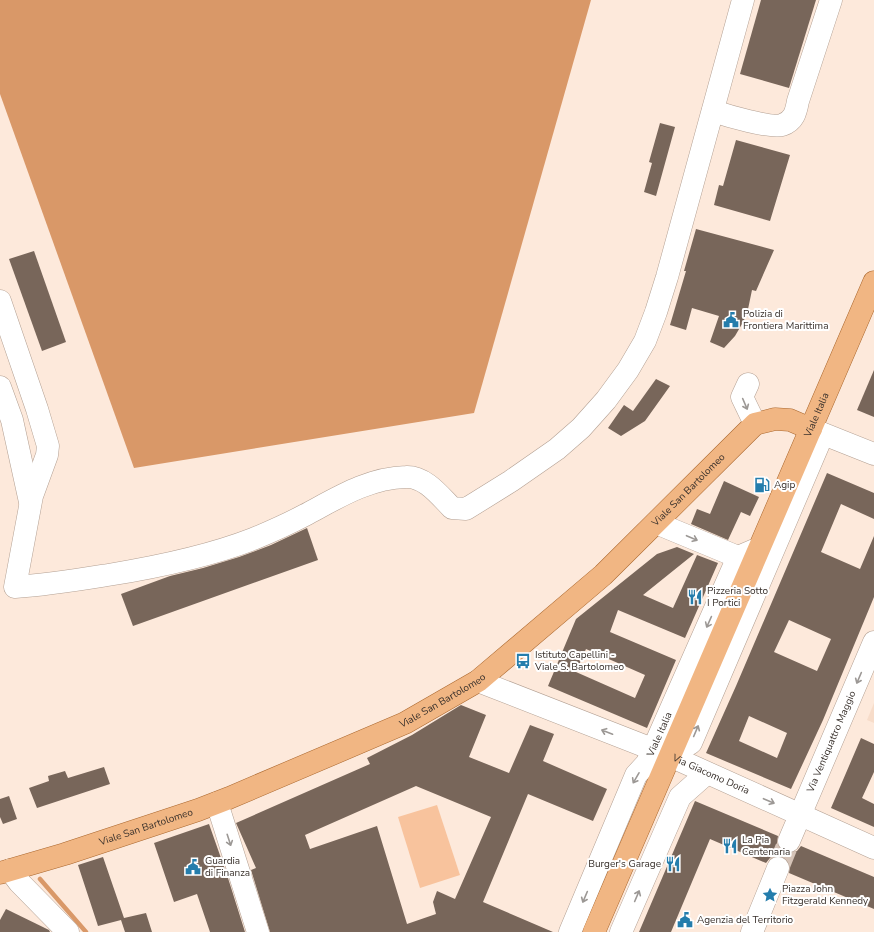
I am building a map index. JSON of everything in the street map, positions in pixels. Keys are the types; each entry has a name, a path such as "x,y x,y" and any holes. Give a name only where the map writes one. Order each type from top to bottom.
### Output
{"main road":[{"name":"Viale Italia","path":"594,932 661,753 817,431 874,282"},
{"path":"754,424 775,419 790,420 817,431"},
{"name":"Viale San Bartolomeo","path":"5,872 66,854 217,803 405,723 478,681 603,575 754,424"}],"street":[{"path":"0,302 37,409 48,446 47,455 32,496 15,587 46,585 127,572 191,559 252,539 303,517 355,489 385,479 407,476 421,480 435,491 452,508 466,509 511,481 557,449 581,428 606,400 628,370 645,341 667,277 743,0"},
{"path":"713,111 765,124 780,126 792,119 796,114 798,101 831,0"},
{"path":"748,384 742,397 754,424"},
{"path":"0,387 12,420 31,505"},
{"path":"817,431 874,454"},
{"name":"Viale Italia","path":"570,932 636,775 647,763 661,753 691,743 817,431"},
{"path":"656,523 738,557 759,548"},
{"name":"Viale Italia","path":"661,753 738,557"},
{"name":"Via Ventiquattro Maggio","path":"789,841 874,642"},
{"name":"Via Giacomo Doria","path":"478,681 661,753 874,848"},
{"path":"622,932 680,797 706,774"},
{"path":"217,803 258,932"},
{"path":"5,872 19,882 68,932"},
{"path":"755,931 775,875"}],"shaded area":[{"path":"0,0 591,0 474,413 134,468 0,94"},
{"path":"874,703 874,723 867,720"},
{"path":"437,805 460,875 420,888 398,817"}],"building":[{"path":"761,0 816,0 789,88 740,74"},
{"path":"660,123 675,127 656,196 644,192 652,163 649,162"},
{"path":"736,140 790,155 770,221 714,205 719,185 723,186"},
{"path":"696,229 774,250 756,291 752,290 747,314 742,324 735,336 724,348 710,342 719,316 692,308 686,330 670,325 686,271 684,271"},
{"path":"34,251 66,342 42,351 9,259"},
{"path":"874,370 874,417 857,410"},
{"path":"656,379 670,386 645,421 621,436 608,428 624,405 633,411"},
{"path":"827,473 874,493 874,519 841,504 821,552 860,569 874,536 874,597 823,720 791,789 706,753","holes":["789,620 831,639 817,671 774,652","749,716 787,733 777,758 739,741"]},
{"path":"724,481 759,497 750,516 741,512 728,540 691,524 697,509 710,514"},
{"path":"307,528 318,560 133,626 121,594 170,576 239,557 271,545"},
{"path":"677,547 694,554 643,595 673,608 697,555 718,563 685,638 618,610 610,632 676,660 647,728 548,686 576,619 657,554","holes":["586,649 645,675 635,698 576,672"]},
{"path":"461,705 486,715 469,757 509,773 530,725 554,734 543,761 607,789 593,821 528,794 483,902 553,932 270,932 251,870 256,868 236,823 370,764 367,758 412,735","holes":["416,786 491,817 455,899 437,891 433,902 436,914 407,924 377,826 310,849 305,835"]},
{"path":"861,738 874,744 874,772 862,798 874,804 874,827 831,808"},
{"path":"104,767 110,784 37,808 29,788 49,781 48,776 65,771 68,778"},
{"path":"9,796 17,819 3,824 0,817 0,799"},
{"path":"695,801 778,836 777,843 779,849 784,852 791,853 797,851 801,846 874,877 874,909 789,873 790,866 788,860 783,857 776,856 770,858 766,863 710,839 671,932 639,932"},
{"name":"Guardia di Finanza","path":"209,824 245,932 210,932 197,894 174,902 154,843"},
{"path":"103,857 124,918 146,913 152,932 125,932 121,920 98,926 78,865"},
{"path":"6,909 49,930 50,932 0,932 0,920"}],"waterway":[{"path":"40,879 86,932"}],"tunnel":[{"path":"778,868 789,841"}],"place":[{"name":"Polizia di Frontiera Marittima","path":"731,320"},
{"name":"Agip","path":"762,485"},
{"name":"Pizzeria Sotto I Portici","path":"695,597"},
{"name":"Istituto Capellini - Viale S. Bartolomeo","path":"523,661"},
{"name":"La Pia Centenaria","path":"730,846"},
{"name":"Burger's Garage","path":"673,864"},
{"name":"Guardia di Finanza","path":"193,867"},
{"name":"Piazza John Fitzgerald Kennedy","path":"770,895"},
{"name":"Agenzia del Territorio","path":"685,920"}]}
